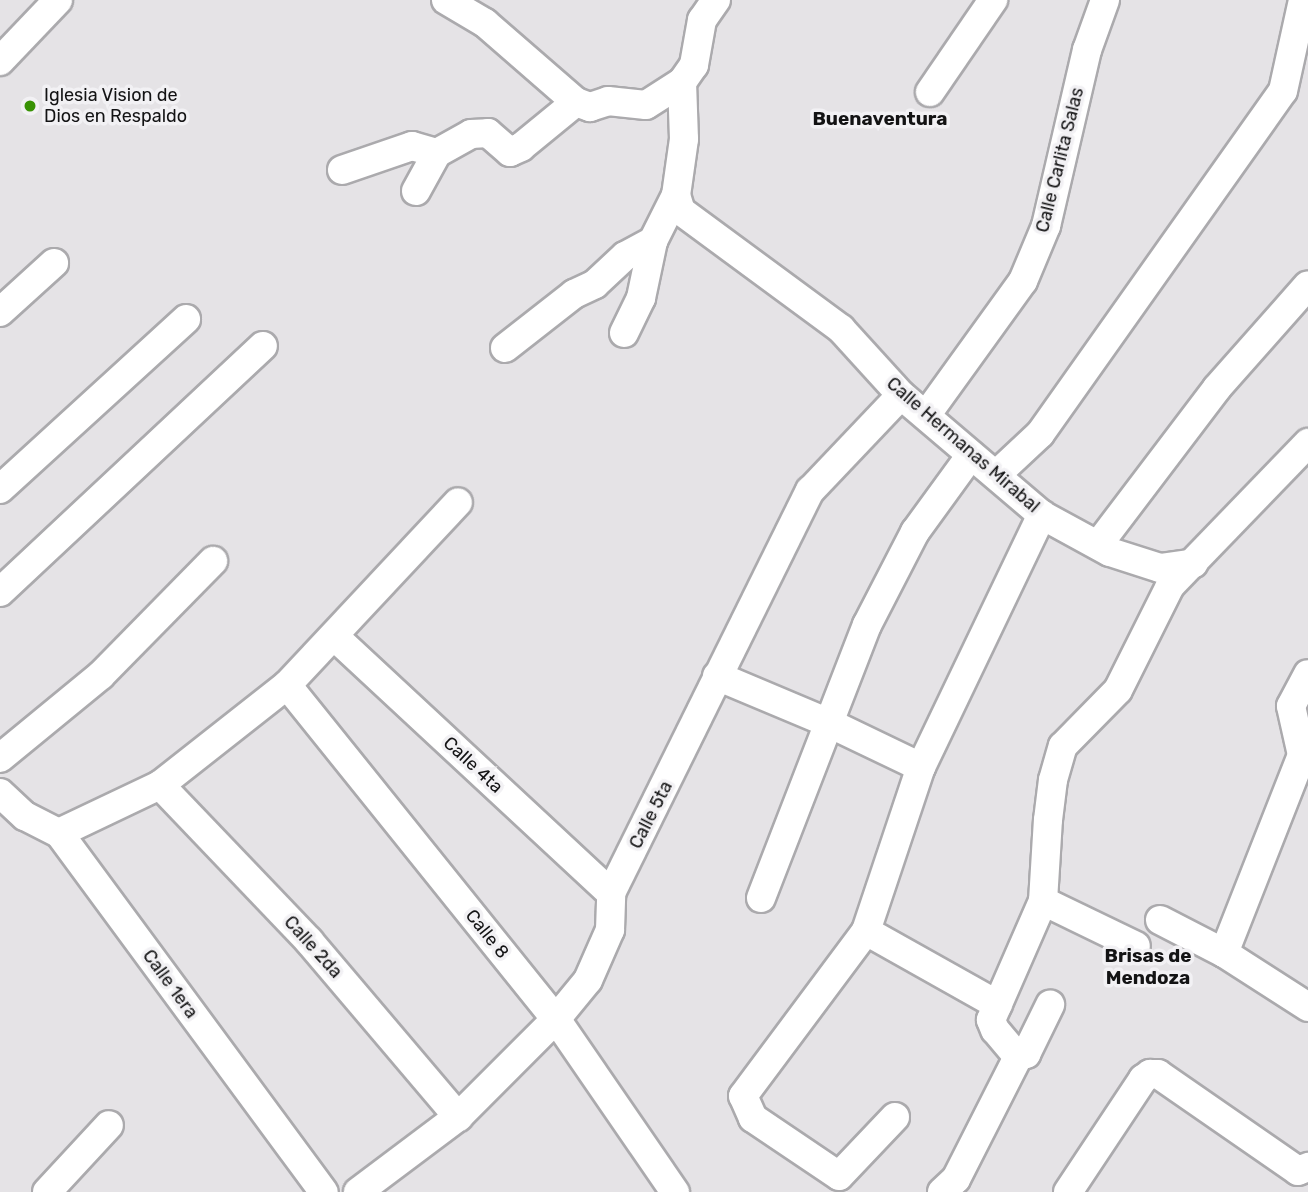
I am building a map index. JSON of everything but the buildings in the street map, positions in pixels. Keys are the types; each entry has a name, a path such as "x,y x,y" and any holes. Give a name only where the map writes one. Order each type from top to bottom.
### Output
{"street":[{"path":"0,61 58,0"},
{"path":"446,0 485,23 576,103 590,107 608,101 646,105 682,82 694,65 702,20 716,0"},
{"path":"930,92 993,0"},
{"name":"Calle Carlita Salas","path":"927,414 1023,281 1046,226 1087,50 1105,0"},
{"path":"996,475 1040,434 1283,91 1303,0"},
{"path":"624,333 641,298 653,241 676,195 684,139 682,82"},
{"path":"416,191 438,153 471,134 488,133 510,152 522,147 576,103"},
{"path":"342,170 412,146 438,153"},
{"name":"Calle Hermanas Mirabal","path":"676,195 681,211 841,329 901,395 927,414 1042,515 1098,545 1160,568 1194,563"},
{"path":"505,348 574,294 595,284 625,256 653,241"},
{"path":"0,312 54,263"},
{"path":"1098,545 1217,388 1308,285"},
{"path":"0,489 186,319"},
{"path":"0,592 263,346"},
{"name":"Calle 5ta","path":"358,1192 458,1117 556,1019 587,980 610,930 611,893 810,491 901,395"},
{"path":"1017,1057 995,1031 994,1013 1043,901 1048,820 1063,746 1118,690 1170,586 1308,443"},
{"path":"761,898 867,625 915,532 971,454"},
{"path":"59,833 160,785 287,685 457,502"},
{"path":"895,1117 839,1176 753,1118 743,1096 866,931 921,767 1042,515"},
{"path":"0,758 101,675 213,561"},
{"name":"Calle 4ta","path":"334,636 611,893"},
{"path":"1224,953 1302,755 1291,706 1308,674"},
{"path":"717,676 829,723 921,767"},
{"name":"Calle 8","path":"287,685 556,1019 675,1192"},
{"name":"Calle 2da","path":"160,785 309,941 458,1117"},
{"name":"Calle 1era","path":"0,793 25,816 59,833 324,1192"},
{"path":"1043,901 1136,946"},
{"path":"1160,920 1224,953 1308,1007"},
{"path":"866,931 994,1013"},
{"path":"942,1192 956,1180 1017,1057 1026,1054 1049,1005"},
{"path":"1068,1192 1143,1079 1158,1073 1299,1176"},
{"path":"47,1192 109,1125"}],"place":[{"name":"Iglesia Vision de Dios en Respaldo","path":"30,106"}],"district":[{"name":"Buenaventura","path":"880,119"},
{"name":"Brisas de Mendoza","path":"1148,967"}]}
